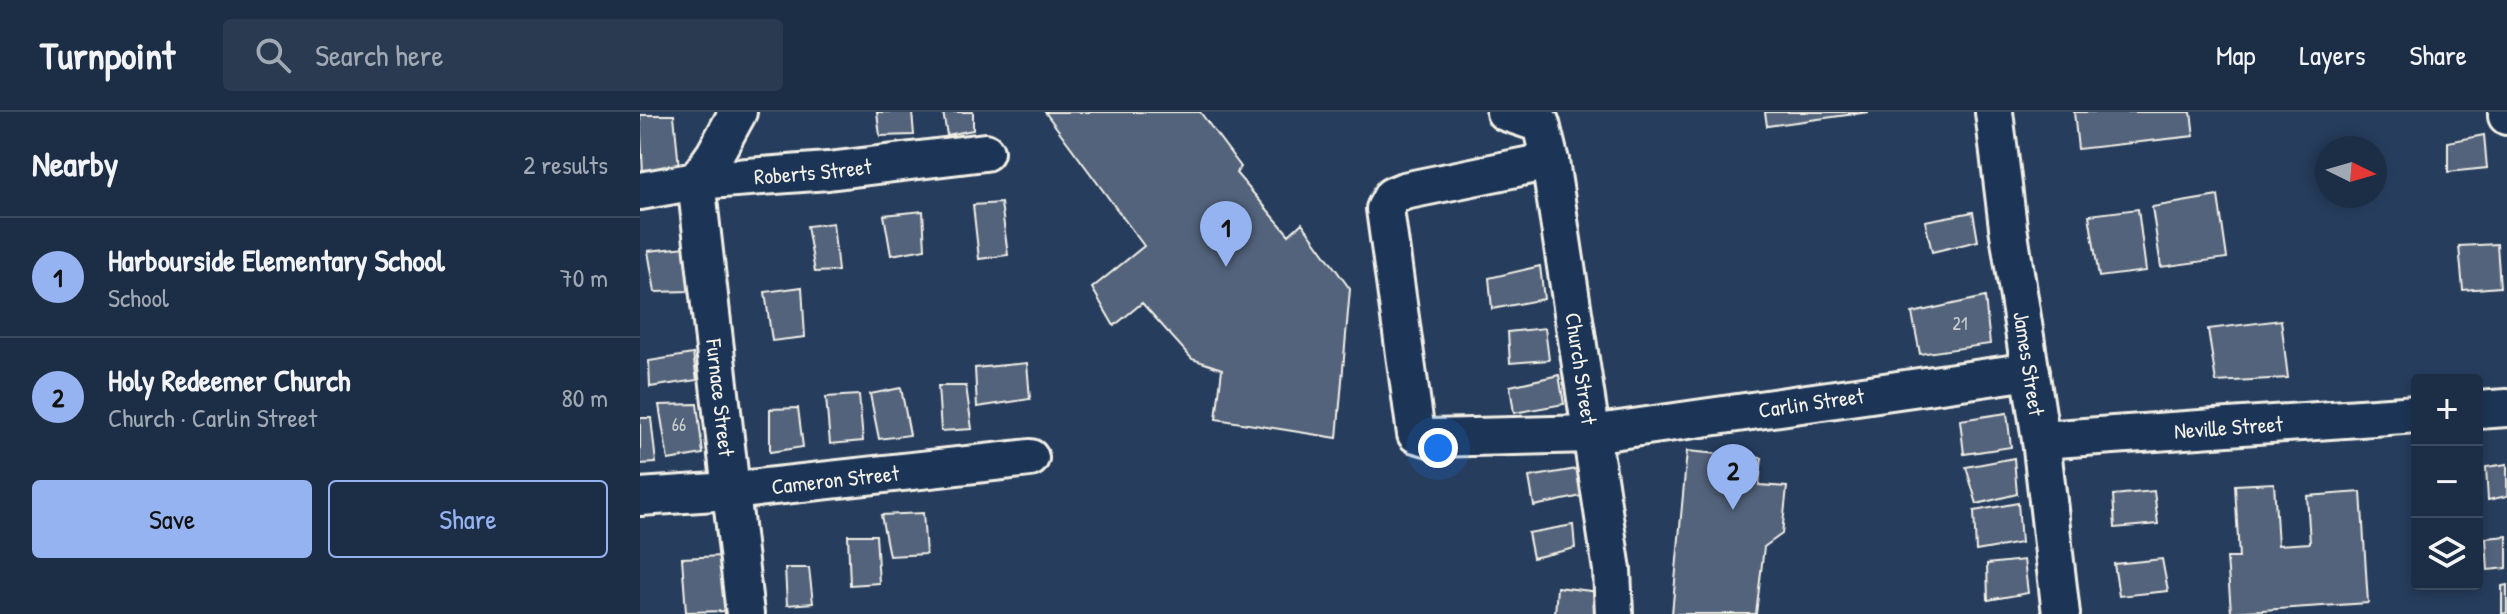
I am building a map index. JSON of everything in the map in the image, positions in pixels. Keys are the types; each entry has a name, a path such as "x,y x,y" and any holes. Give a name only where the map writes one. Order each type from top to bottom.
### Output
{"street":[{"path":"696,181 738,112"},
{"name":"Church Street","path":"1505,112 1541,124 1550,161 1612,570 1614,614"},
{"name":"James Street","path":"1994,112 2008,227 2041,440 2061,614"},
{"name":"Roberts Street","path":"640,191 696,181 828,171 985,152"},
{"name":"Carlin Street","path":"1550,161 1404,191 1392,196 1385,209 1416,434 1430,438 1591,434 2031,371"},
{"name":"Furnace Street","path":"696,181 745,614"},
{"path":"2483,410 2507,408"},
{"name":"Neville Street","path":"2041,440 2411,414"},
{"name":"Cameron Street","path":"640,497 730,491 1030,458"}],"building":[{"path":"877,112 912,112 914,135 880,136"},
{"path":"943,112 973,112 973,130 947,135"},
{"path":"1045,112 1200,112 1241,167 1236,173 1289,235 1302,223 1350,289 1337,438 1216,419 1222,369 1192,359 1142,303 1114,326 1092,288 1144,246"},
{"path":"1765,112 1869,112 1767,126"},
{"path":"2074,112 2191,112 2194,136 2078,149"},
{"path":"640,115 674,115 679,168 643,173"},
{"path":"2484,135 2487,168 2448,172 2448,142"},
{"path":"2218,196 2227,258 2161,267 2152,207"},
{"path":"1001,203 1008,255 979,259 973,205"},
{"path":"2138,209 2146,271 2099,277 2089,215"},
{"path":"923,211 925,249 891,255 884,215"},
{"path":"1973,212 1978,241 1932,252 1925,221"},
{"path":"833,223 838,271 815,272 807,226"},
{"path":"2497,244 2500,287 2463,290 2459,246"},
{"path":"686,247 689,291 655,292 648,251"},
{"path":"1540,266 1544,299 1492,309 1489,278"},
{"path":"802,287 805,337 772,341 765,292"},
{"path":"1985,297 1990,344 1920,354 1912,313"},
{"path":"2281,320 2288,378 2216,382 2208,329"},
{"path":"1545,328 1549,360 1510,363 1508,332"},
{"path":"693,354 697,380 650,387 649,361"},
{"path":"1027,363 1030,399 977,407 975,368"},
{"path":"1559,375 1564,404 1514,413 1510,386"},
{"path":"938,386 966,386 972,429 941,431"},
{"path":"901,388 910,435 879,439 870,394"},
{"path":"859,395 863,441 830,444 826,397"},
{"path":"697,404 703,454 668,460 659,405"},
{"path":"798,408 803,447 770,452 770,409"},
{"path":"2007,413 2011,447 1964,454 1960,420"},
{"path":"640,418 651,418 656,463 640,464"},
{"path":"1687,451 1762,458 1759,485 1787,487 1782,534 1764,547 1756,614 1672,614"},
{"path":"2014,458 2017,494 1977,504 1966,467"},
{"path":"2507,464 2507,496 2488,500 2486,467"},
{"path":"1577,469 1582,496 1534,506 1529,477"},
{"path":"2274,483 2278,545 2310,543 2307,496 2361,492 2368,603 2231,612 2227,558 2239,558 2235,485"},
{"path":"2154,491 2158,524 2115,528 2113,495"},
{"path":"2018,503 2021,543 1976,551 1974,511"},
{"path":"923,513 926,554 889,556 881,515"},
{"path":"1573,525 1575,548 1533,558 1528,533"},
{"path":"848,535 876,535 879,583 850,585"},
{"path":"2507,536 2507,568 2488,570 2486,538"},
{"path":"721,556 728,611 686,612 682,558"},
{"path":"2162,559 2168,591 2119,596 2114,564"},
{"path":"2024,560 2028,593 1988,600 1987,564"},
{"path":"785,568 809,568 813,603 787,605"},
{"path":"2507,585 2507,613 2502,614 2502,586"},
{"path":"1557,587 1599,592 1599,614 1555,614"}],"place":[{"name":"Harbourside Elementary School","path":"1226,267"},
{"name":"Holy Redeemer Church","path":"1733,510"}]}
